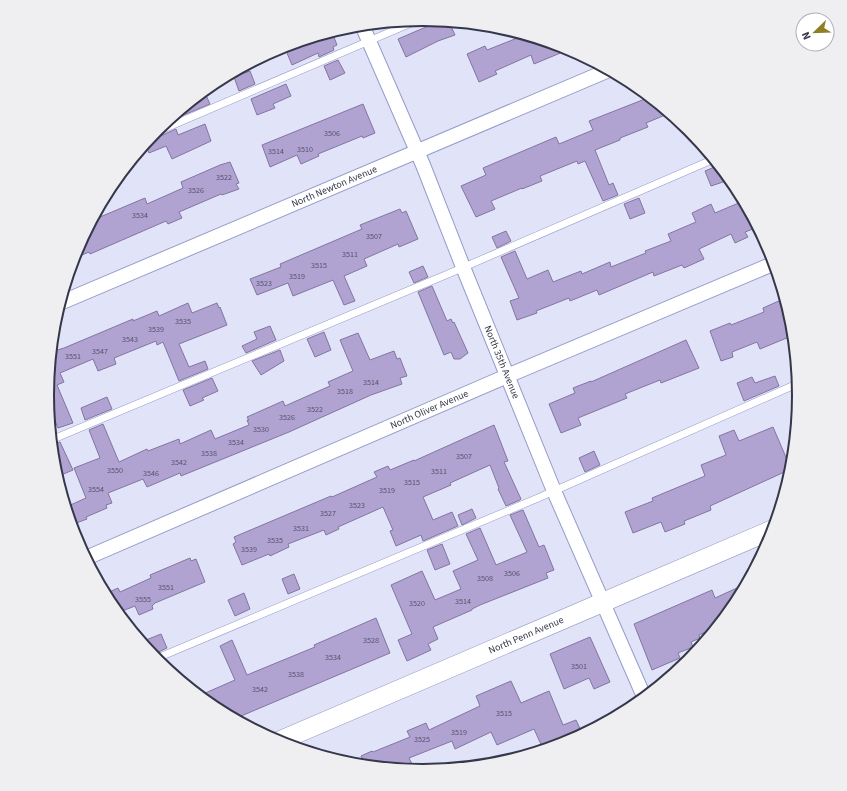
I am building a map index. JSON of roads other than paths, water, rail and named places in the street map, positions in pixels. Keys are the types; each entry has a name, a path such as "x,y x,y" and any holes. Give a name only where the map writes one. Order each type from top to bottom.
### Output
{"main road":[{"name":"North Penn Avenue","path":"286,738 767,532"}],"street":[{"name":"North 35th Avenue","path":"364,31 417,152 554,491 642,693"},
{"name":"North Newton Avenue","path":"67,300 603,73"},
{"name":"North Oliver Avenue","path":"91,556 507,376 769,266"}],"lane":[{"path":"172,125 402,27"},
{"path":"56,438 463,268 709,161"},
{"path":"161,656 554,491 793,386"}]}
